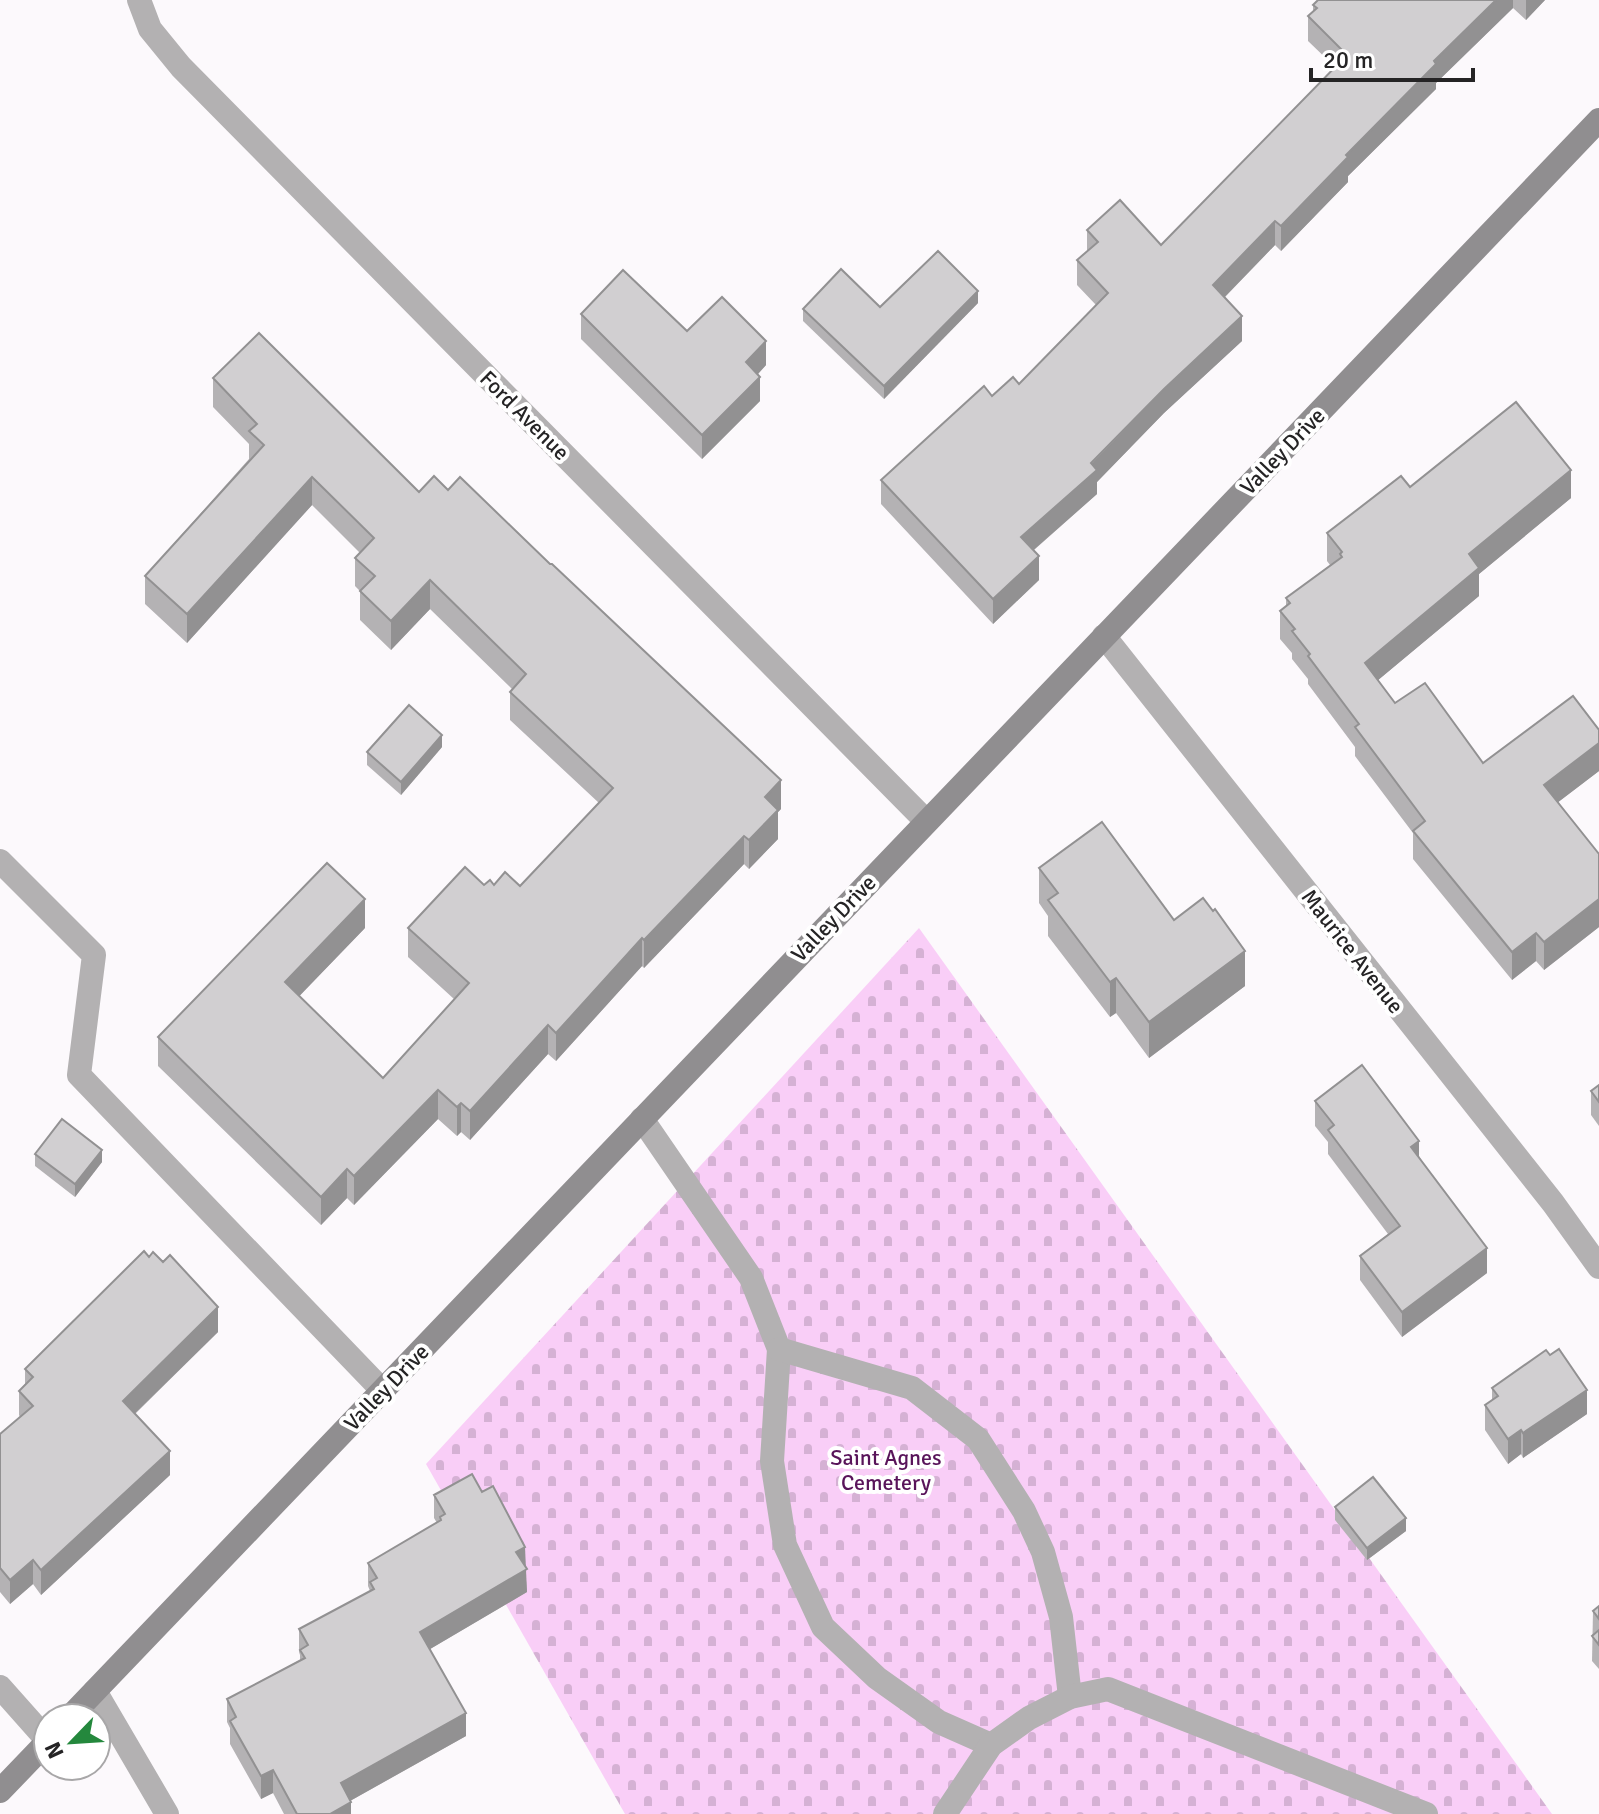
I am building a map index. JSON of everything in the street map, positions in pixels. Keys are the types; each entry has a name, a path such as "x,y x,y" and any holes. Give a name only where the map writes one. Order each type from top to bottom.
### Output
{"main road":[{"name":"Valley Drive","path":"84,1702 1599,120"},
{"path":"0,1791 32,1758"}],"street":[{"name":"Ford Avenue","path":"139,0 150,29 181,67 926,821"},
{"name":"Maurice Avenue","path":"1104,636 1553,1203 1599,1267"},
{"path":"0,861 94,955 79,1075 383,1391"},
{"path":"642,1119 751,1278 779,1349 772,1461 785,1545 823,1627 877,1678 926,1713 991,1745"},
{"path":"779,1349 912,1388 978,1439 1024,1511 1043,1552 1061,1617 1070,1697"},
{"path":"0,1687 32,1723"},
{"path":"945,1814 991,1745 1029,1718 1070,1697 1108,1689 1426,1814"},
{"path":"95,1691 167,1814"}],"green space":[{"name":"Saint Agnes Cemetery","path":"919,928 1552,1814 625,1814 426,1464"}],"building":[{"path":"1318,0 1496,0 1434,61 1436,64 1281,226 1275,221 1213,285 1242,316 1091,463 1097,470 1021,537 1039,556 993,599 881,480 984,386 992,396 1013,377 1019,384 1108,293 1077,260 1098,242 1087,230 1120,200 1161,245 1347,55 1308,16 1317,8 1313,5"},
{"path":"938,251 978,291 884,386 803,309 841,269 880,307"},
{"path":"623,270 687,331 722,297 766,341 746,362 760,377 702,435 581,314"},
{"path":"259,333 419,492 434,476 448,490 460,477 781,780 765,797 778,810 749,840 744,836 644,940 642,938 556,1033 548,1025 470,1111 461,1103 457,1107 438,1090 354,1176 347,1169 321,1197 158,1037 327,863 365,899 285,982 383,1078 469,983 408,928 465,867 484,885 490,880 494,885 505,872 520,886 613,788 510,692 526,674 430,580 391,621 360,591 375,576 355,558 374,538 312,477 187,614 145,576 264,445 249,431 257,424 213,378"},
{"path":"1516,402 1571,470 1469,554 1479,568 1365,663 1395,703 1425,683 1483,763 1573,696 1599,730 1599,743 1544,785 1599,854 1599,899 1544,942 1536,933 1512,952 1413,831 1425,821 1355,727 1359,724 1308,656 1310,654 1292,631 1295,629 1280,611 1290,603 1286,598 1342,557 1342,552 1327,533 1401,476 1410,487"},
{"path":"409,705 442,735 401,782 367,752"},
{"path":"1102,822 1174,920 1203,898 1213,911 1215,909 1245,951 1149,1022 1116,978 1110,982 1048,900 1058,893 1039,868"},
{"path":"1362,1065 1419,1141 1411,1147 1487,1248 1402,1312 1360,1256 1400,1226 1328,1130 1334,1125 1315,1101"},
{"path":"1599,1085 1599,1102 1591,1091"},
{"path":"62,1119 102,1150 75,1184 35,1154"},
{"path":"144,1251 149,1257 153,1252 163,1262 170,1255 218,1307 123,1401 170,1451 41,1570 33,1560 10,1580 0,1568 0,1434 33,1406 19,1391 33,1377 25,1369"},
{"path":"1559,1349 1587,1390 1523,1433 1521,1430 1508,1439 1485,1405 1498,1396 1492,1388 1546,1350 1550,1355"},
{"path":"472,1474 482,1492 493,1486 525,1547 516,1552 527,1569 420,1632 466,1713 341,1783 351,1802 330,1814 297,1814 273,1770 261,1776 230,1721 236,1717 227,1699 305,1658 300,1650 308,1645 299,1629 374,1589 370,1582 377,1578 368,1563 441,1520 440,1517 445,1514 434,1495"},
{"path":"1373,1477 1406,1518 1367,1548 1335,1507"},
{"path":"1599,1630 1599,1645 1592,1636"}]}
